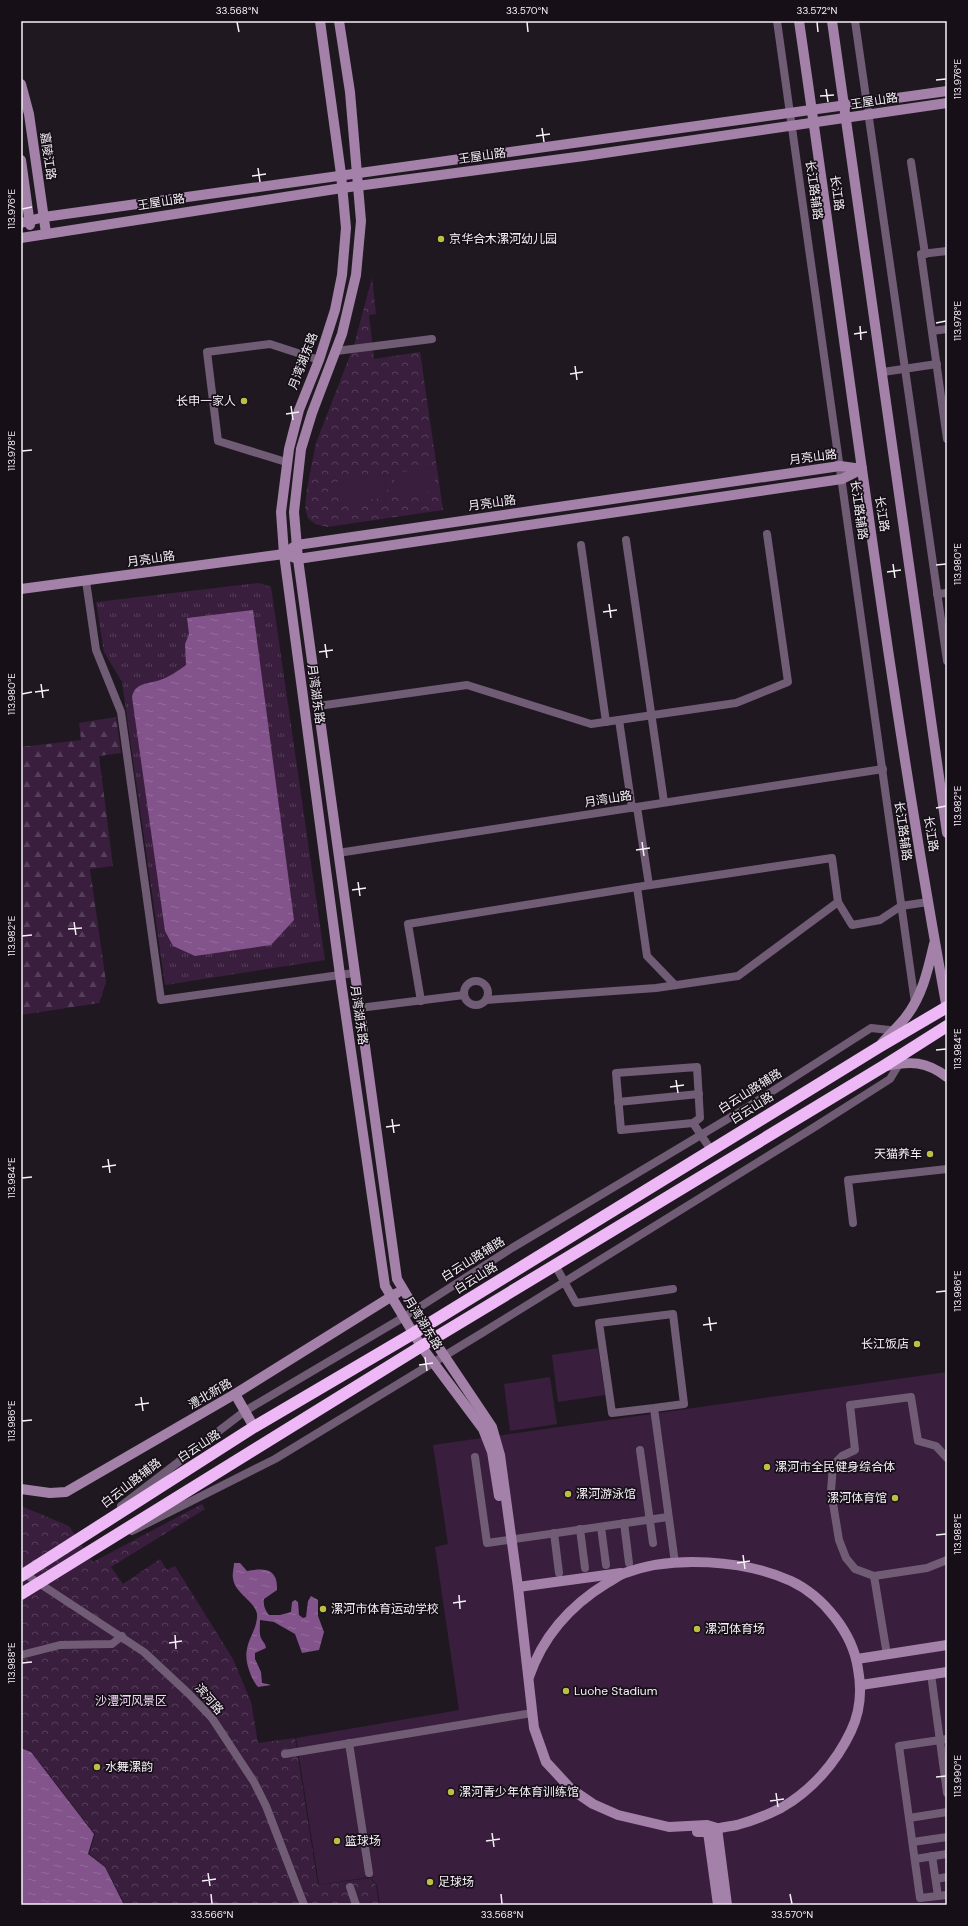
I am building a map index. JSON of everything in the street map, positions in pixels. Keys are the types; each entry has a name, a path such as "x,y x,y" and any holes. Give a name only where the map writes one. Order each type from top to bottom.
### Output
{"highway":[{"name":"白云山路","path":"22,1574 254,1427 414,1333 879,1047 899,1031 947,1008"},
{"path":"21,1594 433,1339 884,1066 947,1026"}],"street":[{"name":"月湾湖东路","path":"320,21 341,174 346,228 342,275 335,310 319,360 299,410 286,462 281,512 284,554 340,975 385,1286 433,1363 483,1429 492,1452 509,1540"},
{"name":"月湾湖东路","path":"339,21 350,92 361,221 356,275 342,334 301,450 294,512 298,558 397,1279 433,1339 492,1428 500,1455 509,1540"},
{"name":"长江路辅路","path":"777,21 793,126 915,1003"},
{"name":"长江路","path":"799,21 862,469 928,902 947,1008"},
{"name":"长江路","path":"832,21 883,372 947,833"},
{"path":"855,21 947,661"},
{"name":"嘉陵江路","path":"21,84 29,114 46,233"},
{"name":"王屋山路","path":"25,222 44,217 341,174 947,91"},
{"name":"王屋山路","path":"21,238 32,235 342,188 584,156 947,103"},
{"path":"21,160 25,222 32,235"},
{"path":"911,162 925,254"},
{"path":"947,251 921,254 937,364 944,389 947,438"},
{"path":"932,331 947,329"},
{"path":"336,351 432,339"},
{"path":"286,462 218,441 207,352 270,344 319,360"},
{"path":"883,372 937,364"},
{"name":"月亮山路","path":"284,554 297,545 840,466 862,469"},
{"name":"月亮山路","path":"21,589 284,554 298,558 842,479 862,469"},
{"path":"318,706 467,686 591,724 736,703 788,682 767,534"},
{"path":"626,540 664,802"},
{"path":"581,545 606,722"},
{"path":"86,581 96,650 121,712 161,1000 354,973"},
{"path":"938,594 947,593"},
{"path":"619,720 649,885"},
{"name":"月湾山路","path":"338,853 883,768"},
{"path":"421,1001 408,924 636,887 832,858 838,902 852,925 880,920 901,906 928,902"},
{"path":"636,887 647,956 675,985"},
{"path":"464,995 472,1004 480,1004 486,1000 648,989 738,976 838,902"},
{"path":"899,1031 905,1018 915,1003 926,978 935,938"},
{"path":"464,995 468,984 479,981 487,989 488,992 486,1000"},
{"path":"359,1008 464,995"},
{"name":"白云山路辅路","path":"70,1545 245,1411 404,1317 512,1248 700,1135 871,1028 899,1031"},
{"path":"83,1556 275,1459 433,1363 890,1079 909,1049"},
{"path":"884,1066 900,1063 918,1063 933,1067 947,1077"},
{"path":"696,1067 699,1094 700,1118 693,1124 621,1130 616,1073 696,1067"},
{"path":"618,1102 699,1094"},
{"path":"693,1124 711,1150"},
{"path":"854,1223 848,1180 947,1170"},
{"path":"555,1265 576,1303 673,1289"},
{"name":"澧北新路","path":"21,1489 50,1493 66,1492 235,1394 403,1289"},
{"path":"673,1314 684,1404 654,1408 612,1413 599,1324 673,1314"},
{"path":"235,1394 254,1427"},
{"path":"947,1458 936,1446 918,1441 912,1397 850,1405 855,1450 842,1456 834,1465 831,1491 839,1540 846,1558 855,1569 874,1576 928,1568 947,1560"},
{"path":"654,1408 674,1563"},
{"path":"640,1450 653,1543"},
{"path":"476,1457 486,1543 668,1517"},
{"path":"624,1523 629,1563"},
{"path":"601,1526 606,1565"},
{"path":"580,1529 585,1568"},
{"path":"554,1533 559,1573"},
{"path":"509,1540 518,1587 528,1679 530,1732 543,1765 566,1790 588,1806 613,1819 641,1827 669,1832 712,1830 737,1825 762,1816 782,1807 811,1786 829,1767 846,1742 857,1718 861,1684 857,1660 848,1637 833,1616 816,1598 792,1581 759,1570 700,1561 674,1563 624,1573 518,1587"},
{"path":"509,1540 530,1714"},
{"path":"528,1679 546,1640 568,1612 594,1591 624,1573"},
{"name":"滨河路","path":"22,1574 122,1636 158,1663 212,1718 235,1751 254,1782 266,1806 304,1905"},
{"path":"874,1576 887,1655"},
{"path":"21,1655 60,1645 112,1644 122,1636"},
{"path":"857,1660 947,1645"},
{"path":"861,1684 947,1672"},
{"path":"931,1674 943,1739 947,1790"},
{"path":"286,1754 530,1714"},
{"path":"943,1739 899,1746 920,1898 947,1894"},
{"path":"349,1743 369,1873"},
{"path":"909,1818 947,1812"},
{"path":"712,1830 718,1905"},
{"path":"712,1830 727,1905"},
{"path":"913,1842 947,1837"},
{"path":"915,1859 947,1854"},
{"path":"932,1856 938,1896"},
{"path":"936,1879 947,1877"},
{"path":"350,1887 356,1905"}],"green space":[{"path":"372,278 376,314 369,315 374,359 420,352 443,510 327,527 315,524 308,518 305,508 307,488 316,443 354,345"},
{"path":"433,468 436,490 397,496 393,473"},
{"path":"385,475 388,497 340,504 337,482"},
{"path":"259,583 271,587 325,960 165,985 122,682 104,652 96,602"},
{"path":"116,717 121,753 99,756 113,866 90,869 106,982 99,1003 21,1015 21,747 81,740 79,723"},
{"path":"598,1348 605,1395 558,1402 552,1355"},
{"name":"漯河体育场","path":"947,1372 947,1905 380,1905 377,1885 370,1877 319,1885 296,1738 459,1710 435,1547 448,1544 433,1445"},
{"path":"550,1377 557,1424 510,1431 504,1384"},
{"name":"沙澧河风景区","path":"202,1504 205,1509 111,1567 123,1584 160,1559 167,1570 175,1566 233,1659 251,1702 258,1743 295,1738 318,1885 370,1878 376,1885 379,1905 125,1905 105,1866 89,1854 95,1834 31,1751 21,1747 21,1506 69,1526 93,1562"}],"water":[{"path":"253,610 294,920 271,945 195,956 173,946 165,931 132,697 139,686 167,677 186,665 185,644 189,634 187,618"},
{"path":"234,1563 240,1563 247,1571 269,1571 275,1577 277,1590 264,1599 266,1611 269,1615 280,1615 291,1612 292,1602 295,1600 298,1602 299,1615 303,1618 306,1617 308,1601 311,1596 318,1600 318,1616 324,1632 319,1650 302,1653 295,1634 274,1622 260,1620 260,1636 266,1648 255,1653 255,1659 261,1672 262,1683 271,1685 258,1687 249,1669 246,1653 256,1623 257,1614 253,1605 241,1593 234,1583"},
{"path":"21,1748 31,1752 94,1834 88,1854 105,1867 124,1905 21,1905"}],"place":[{"name":"京华合木漯河幼儿园","path":"441,239"},
{"name":"长申一家人","path":"244,401"},
{"name":"天猫养车","path":"930,1154"},
{"name":"长江饭店","path":"917,1344"},
{"name":"漯河市全民健身综合体","path":"767,1467"},
{"name":"漯河游泳馆","path":"568,1494"},
{"name":"漯河体育馆","path":"895,1498"},
{"name":"漯河市体育运动学校","path":"323,1609"},
{"name":"漯河体育场","path":"697,1629"},
{"name":"Luohe Stadium","path":"566,1691"},
{"name":"水舞漯韵","path":"97,1767"},
{"name":"漯河青少年体育训练馆","path":"451,1792"},
{"name":"篮球场","path":"337,1841"},
{"name":"足球场","path":"430,1882"}]}
